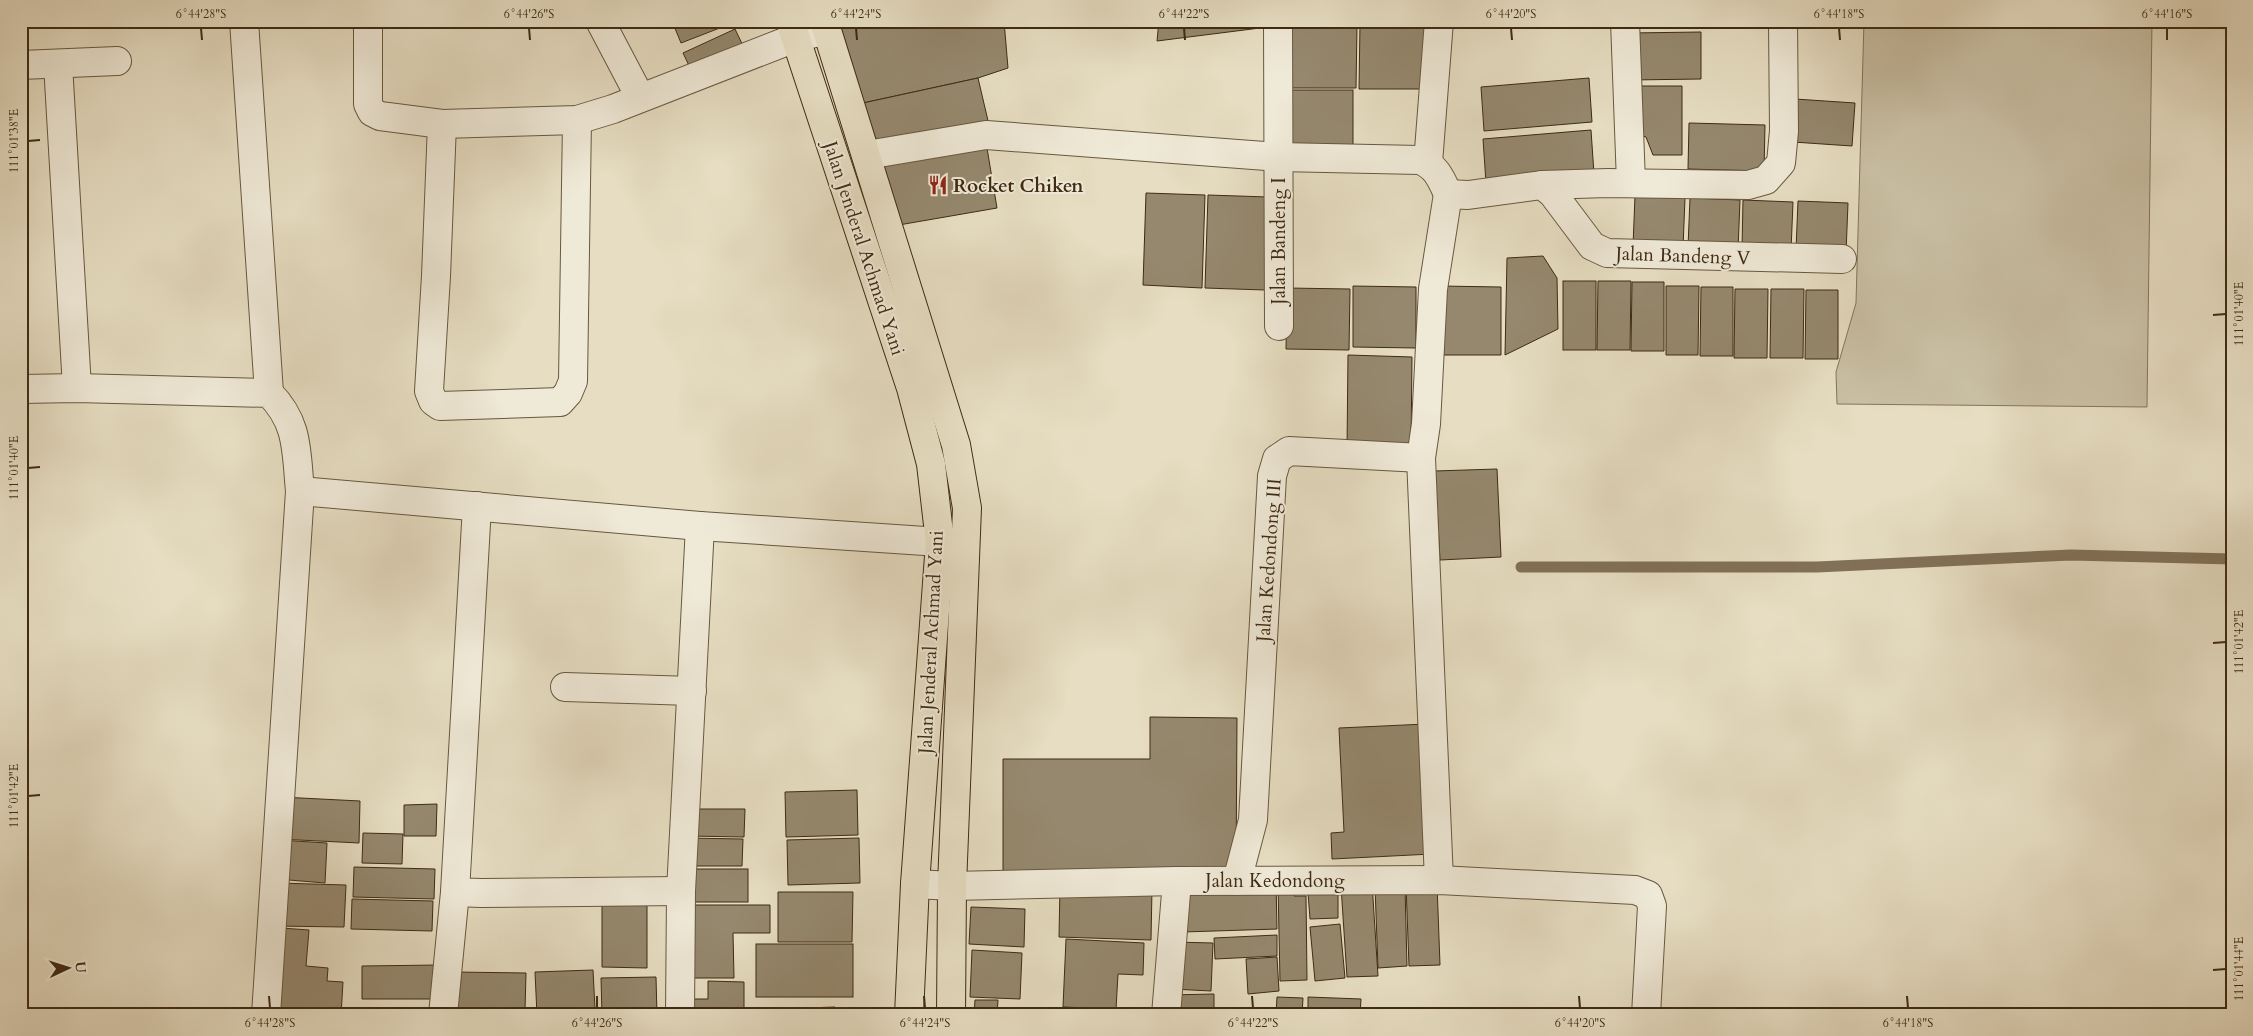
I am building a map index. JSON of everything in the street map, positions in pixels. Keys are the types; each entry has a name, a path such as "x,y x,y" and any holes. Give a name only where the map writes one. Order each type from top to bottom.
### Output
{"main road":[{"name":"Jalan Jenderal Achmad Yani","path":"826,26 956,445 967,508 953,542 915,884 908,1015"},
{"name":"Jalan Jenderal Achmad Yani","path":"792,30 911,388 930,464 953,542 951,1015"}],"street":[{"path":"244,21 269,393 282,406 294,431 300,491 266,1015"},
{"path":"368,21 368,104 372,112 380,116 442,124 577,120 613,109 792,30 826,26"},
{"path":"600,21 640,97"},
{"name":"Jalan Bandeng I","path":"1278,21 1279,326"},
{"path":"1428,163 1439,21"},
{"path":"1625,21 1631,183"},
{"path":"1448,194 1468,195 1631,183 1748,185 1766,180 1781,163 1784,131 1783,21"},
{"path":"21,65 117,61"},
{"path":"58,64 77,388"},
{"path":"442,124 429,391 433,401 440,406 560,402 568,393 573,381 577,120"},
{"path":"867,156 986,135 1278,157 1420,160 1428,163 1436,170 1448,194 1433,289 1426,424 1421,458 1439,880"},
{"name":"Jalan Bandeng V","path":"1548,189 1592,246 1607,253 1842,259"},
{"path":"21,389 77,388 269,393"},
{"name":"Jalan Kedondong III","path":"1237,881 1253,820 1272,476 1277,459 1289,451 1421,458"},
{"path":"300,491 700,526 953,542"},
{"path":"443,1015 454,892 477,506"},
{"path":"680,1015 682,890 700,526"},
{"path":"565,687 692,691"},
{"name":"Jalan Kedondong","path":"915,884 952,886 1177,881 1439,880 1635,890 1648,895 1652,906 1646,1015"},
{"path":"1166,1015 1177,881"},
{"path":"454,892 682,890"}],"shaded area":[{"path":"1864,21 2152,21 2147,407 1837,404 1836,372 1856,303"}],"building":[{"path":"672,21 729,21 730,24 681,43"},
{"path":"851,21 1004,21 1008,68 978,78 863,103 839,26"},
{"path":"1159,21 1260,21 1260,28 1157,41"},
{"path":"1289,23 1357,24 1356,88 1290,88"},
{"path":"1360,24 1426,24 1426,89 1359,89"},
{"path":"735,29 745,50 693,74 683,53"},
{"path":"1701,32 1701,79 1631,80 1630,33"},
{"path":"978,78 989,125 873,150 863,103"},
{"path":"1589,78 1592,122 1484,131 1481,87"},
{"path":"1632,86 1682,86 1682,155 1653,155 1646,137 1632,133"},
{"path":"1286,90 1353,90 1353,154 1286,154"},
{"path":"1795,99 1855,103 1852,146 1793,142"},
{"path":"1689,123 1765,125 1764,171 1688,169"},
{"path":"1591,130 1594,174 1486,183 1483,139"},
{"path":"986,142 997,208 893,226 882,160"},
{"path":"1146,193 1205,195 1202,288 1143,285"},
{"path":"1208,195 1268,197 1265,290 1205,288"},
{"path":"1635,196 1685,198 1683,248 1633,246"},
{"path":"1690,198 1740,200 1738,250 1688,247"},
{"path":"1743,200 1793,202 1791,251 1742,249"},
{"path":"1798,201 1848,203 1846,253 1796,250"},
{"path":"1543,256 1557,278 1558,329 1505,355 1507,258"},
{"path":"1563,281 1596,281 1596,350 1563,350"},
{"path":"1598,281 1631,281 1630,350 1597,350"},
{"path":"1632,282 1664,282 1664,351 1631,351"},
{"path":"1353,286 1416,287 1416,348 1353,347"},
{"path":"1440,286 1501,287 1501,355 1438,355"},
{"path":"1666,286 1699,286 1698,355 1666,355"},
{"path":"1701,287 1733,287 1733,356 1700,356"},
{"path":"1287,288 1350,289 1349,350 1286,349"},
{"path":"1735,289 1768,289 1767,358 1734,358"},
{"path":"1771,289 1804,289 1803,358 1770,358"},
{"path":"1806,290 1838,290 1838,359 1805,359"},
{"path":"1348,355 1412,357 1411,449 1347,448"},
{"path":"1497,469 1501,557 1440,560 1435,471"},
{"path":"1150,717 1237,718 1236,876 1003,875 1003,759 1150,759"},
{"path":"1426,724 1432,854 1332,859 1331,833 1344,832 1339,728"},
{"path":"857,790 858,835 786,837 785,792"},
{"path":"281,797 360,801 359,843 279,839"},
{"path":"437,804 436,836 404,836 404,805"},
{"path":"689,809 745,809 744,837 688,836"},
{"path":"363,833 403,834 402,864 362,863"},
{"path":"687,838 743,839 742,866 686,866"},
{"path":"859,838 860,883 788,885 787,840"},
{"path":"279,840 327,843 325,883 277,879"},
{"path":"354,867 435,869 434,899 353,897"},
{"path":"685,869 748,869 748,902 685,902"},
{"path":"1276,882 1277,929 1183,932 1181,885"},
{"path":"277,883 346,885 344,927 276,926"},
{"path":"1372,883 1378,976 1347,977 1341,886"},
{"path":"1278,884 1294,884 1294,896 1306,896 1307,980 1280,981"},
{"path":"1437,884 1440,965 1409,966 1406,885"},
{"path":"1060,886 1152,889 1151,940 1059,937"},
{"path":"1375,887 1405,887 1407,966 1378,968"},
{"path":"778,892 853,892 852,942 778,942"},
{"path":"1338,892 1338,918 1310,919 1308,893"},
{"path":"602,894 647,894 647,968 602,967"},
{"path":"352,899 433,901 432,931 351,929"},
{"path":"682,905 770,905 770,933 733,933 734,978 682,978"},
{"path":"971,907 1025,909 1024,947 969,944"},
{"path":"1340,924 1345,978 1315,981 1310,927"},
{"path":"281,928 309,930 306,966 328,968 327,981 343,982 341,1015 267,1015"},
{"path":"1277,935 1277,956 1215,959 1214,938"},
{"path":"1066,939 1144,943 1143,975 1118,974 1116,1009 1063,1007"},
{"path":"1173,942 1213,943 1211,991 1172,989"},
{"path":"756,944 853,944 853,997 756,997"},
{"path":"972,950 1022,953 1020,999 970,997"},
{"path":"1277,957 1279,991 1248,994 1246,959"},
{"path":"438,965 438,999 362,999 362,966"},
{"path":"593,970 595,1009 561,1010 561,1015 537,1015 535,972"},
{"path":"455,972 526,973 525,1010 509,1009 508,1015 455,1015"},
{"path":"656,977 657,1015 602,1015 601,978"},
{"path":"708,981 744,982 744,1015 683,1015 684,999 708,999"},
{"path":"1214,994 1214,1015 1168,1015 1168,995"},
{"path":"1277,997 1303,998 1302,1015 1276,1015"},
{"path":"1308,997 1361,999 1360,1015 1308,1015"},
{"path":"975,1000 998,1000 997,1015 974,1015"},
{"path":"835,1007 835,1015 777,1015 776,1009"},
{"path":"1246,1008 1271,1009 1270,1015 1246,1015"},
{"path":"600,1012 600,1015 565,1015 565,1013"}],"waterway":[{"path":"1521,567 1817,567 2071,555 2232,559"}],"place":[{"name":"Rocket Chiken","path":"938,185"}]}
